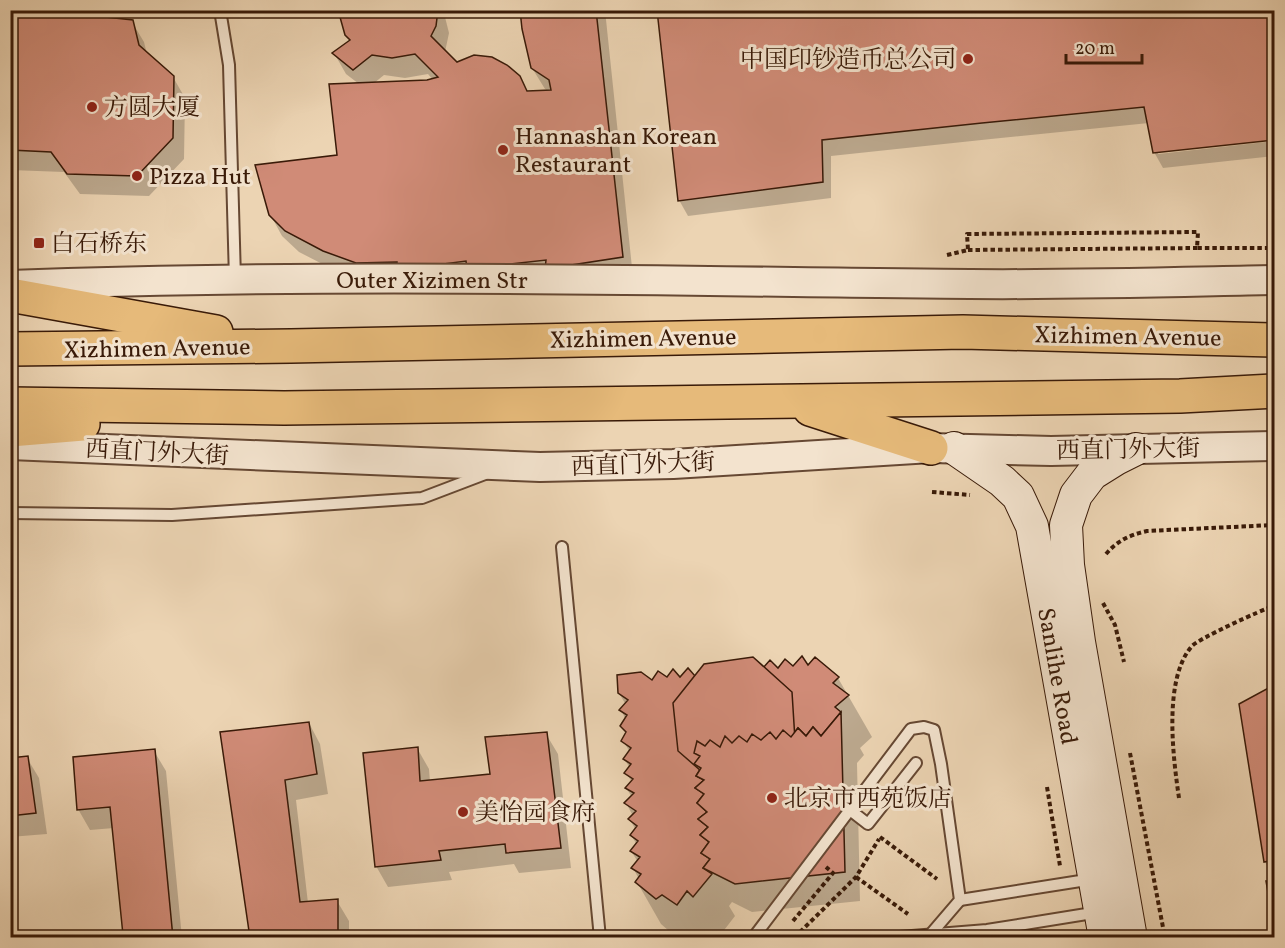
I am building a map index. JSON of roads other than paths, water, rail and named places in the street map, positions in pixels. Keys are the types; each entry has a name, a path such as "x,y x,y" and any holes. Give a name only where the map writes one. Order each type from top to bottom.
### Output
{"highway":[{"path":"10,295 291,346"},
{"name":"Xizhimen Avenue","path":"10,349 291,346 963,332 1275,340"},
{"path":"10,404 284,408 1180,396 1275,392"},
{"path":"782,400 943,448"},
{"path":"10,430 284,408"}],"main road":[{"name":"Sanlihe Road","path":"943,448 1002,481 1018,496 1032,526 1115,919"},
{"name":"Sanlihe Road","path":"1107,877 1068,565 1066,525 1076,495 1092,474 1136,449"}],"street":[{"name":"Outer Xizimen Str","path":"10,285 235,279 680,280 973,284 1275,280"},
{"name":"西直门外大街","path":"10,445 505,467 673,465 943,448 1051,451 1275,446"}],"lane":[{"path":"220,10 229,65 235,279"},
{"path":"10,513 172,515 422,498 505,467"},
{"path":"562,547 600,938"},
{"path":"753,938 911,729 924,727 934,730 960,900"},
{"path":"850,810 868,824 916,763"},
{"path":"930,935 960,900 1107,877"},
{"path":"887,938 1115,919"}],"place":[{"name":"中国印钞造币总公司","path":"968,59"},
{"name":"方圆大厦","path":"92,107"},
{"name":"Hannashan Korean Restaurant","path":"503,150"},
{"name":"Pizza Hut","path":"137,176"},
{"name":"白石桥东","path":"39,243"},
{"name":"北京市西苑饭店","path":"772,798"},
{"name":"美怡园食府","path":"463,812"}]}
